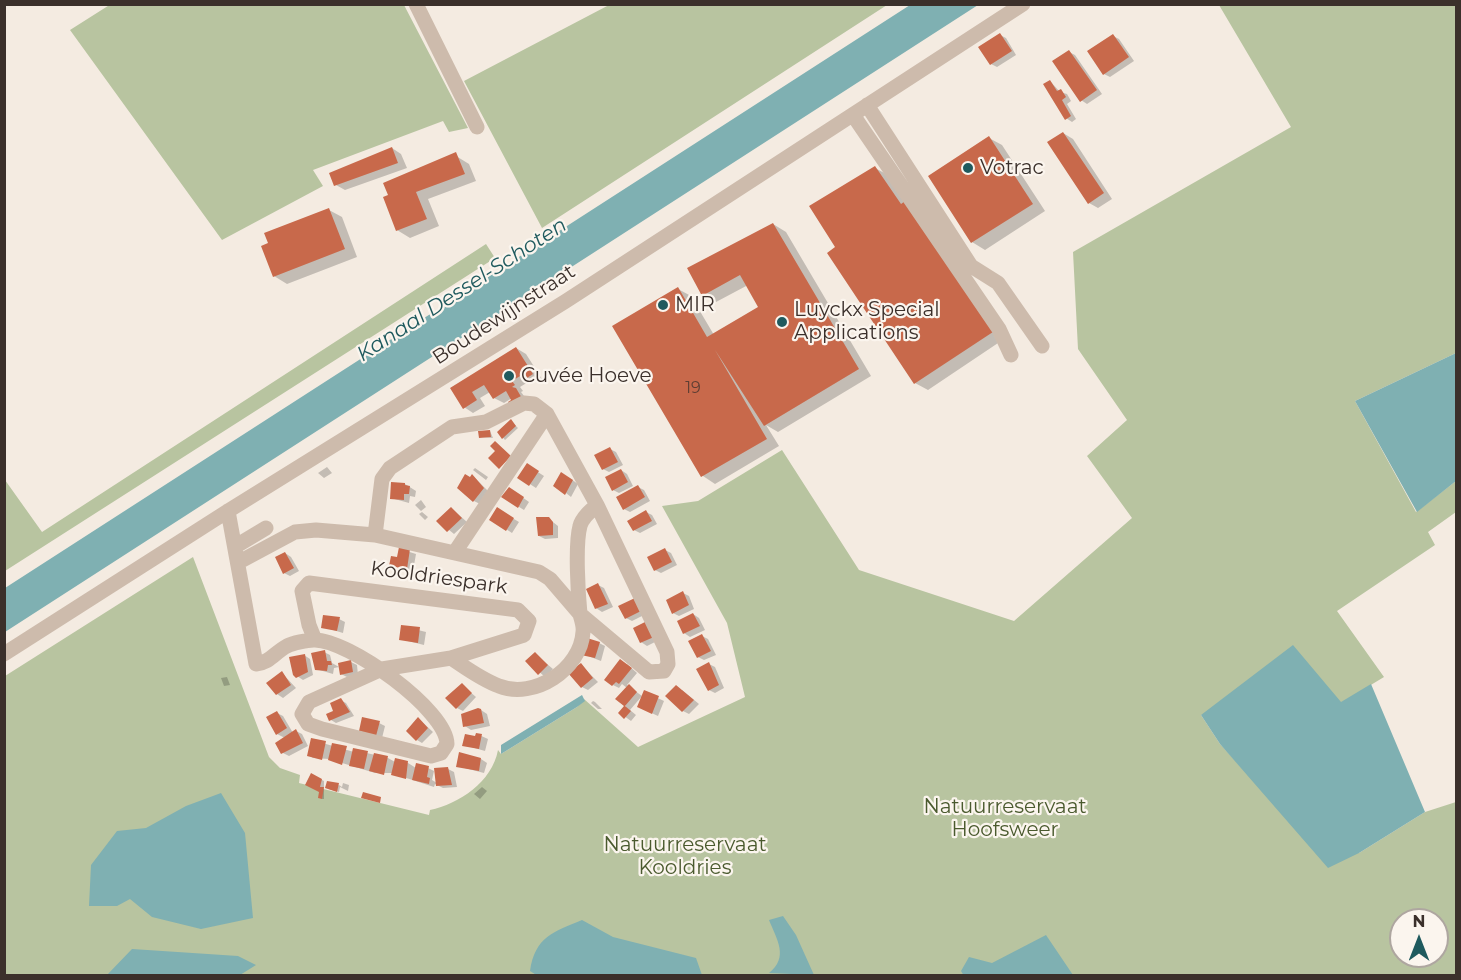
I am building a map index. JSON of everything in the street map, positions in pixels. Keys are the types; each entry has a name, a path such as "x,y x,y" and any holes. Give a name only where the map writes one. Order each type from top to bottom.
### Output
{"street":[{"path":"416,4 477,127"},
{"name":"Boudewijnstraat","path":"4,654 228,511 408,402 1023,4"},
{"path":"867,105 970,266 998,283 1042,346"},
{"path":"853,115 999,329 1011,355"},
{"name":"Kooldriespark","path":"239,562 295,532 316,530 375,535 456,552 539,572 550,579 580,614 649,672 664,671 668,664 667,652 597,505 547,414 534,404 524,403 486,422 452,427 390,468 382,479 375,535"},
{"name":"Kooldriespark","path":"456,552 547,414"},
{"path":"451,658 501,688 526,688 545,684 563,672 577,655 584,631 580,614 578,539 580,524 597,505"},
{"name":"Kooldriespark","path":"228,511 239,562 251,652 256,664 267,663 287,646 315,640 345,648 382,669 443,727 447,744 441,753 431,756 369,743 308,724 302,714 309,702 382,669 451,658 513,640 524,635 530,621 518,610 309,583 302,591 315,640"},
{"path":"236,546 266,528"}],"green space":[{"path":"111,4 404,5 468,128 449,132 443,121 313,170 323,186 222,240 70,30"},
{"path":"609,5 887,5 542,228 464,81"},
{"path":"1219,5 1456,5 1456,353 1355,401 1416,512 1456,481 1456,512 1428,532 1435,545 1337,611 1384,677 1341,703 1201,715 1220,744 1273,801 1359,853 1425,812 1456,802 1456,975 5,976 5,676 193,557 269,757 280,768 300,775 299,783 429,815 430,810 452,803 473,790 489,772 498,750 501,754 577,707 584,699 638,747 745,697 727,623 662,506 698,501 782,450 859,570 1014,621 1132,518 1087,456 1127,420 1078,349 1073,252 1291,127"},
{"path":"486,244 495,258 5,571 5,480 42,532"}],"water":[{"path":"910,5 978,5 5,632 5,588"},
{"path":"1456,353 1456,481 1417,512 1355,401"},
{"path":"1293,645 1341,702 1371,684 1425,812 1359,853 1328,868 1220,744 1201,715"},
{"path":"582,695 585,701 577,707 501,754 501,745"},
{"path":"221,793 245,833 253,918 201,929 152,917 130,899 117,906 89,906 91,865 117,831 146,828 186,806"},
{"path":"783,916 796,935 814,975 769,973 779,961 780,948 769,920"},
{"path":"582,920 613,937 696,958 702,975 538,976 530,971 536,950 547,937"},
{"path":"1046,935 1073,975 964,976 961,971 969,957 992,963"},
{"path":"132,949 238,956 256,965 240,975 107,975"}],"building":[{"path":"1000,33 1012,51 990,65 978,47"},
{"path":"1113,34 1129,57 1103,75 1087,51"},
{"path":"1069,50 1097,90 1080,102 1052,61"},
{"path":"1050,80 1057,91 1061,89 1066,97 1062,100 1071,116 1065,120 1043,84"},
{"path":"1063,132 1104,193 1088,204 1047,142"},
{"path":"989,136 1033,204 971,243 928,176"},
{"path":"392,147 398,163 334,186 329,173"},
{"path":"456,152 465,174 416,192 427,219 396,231 383,197 388,195 383,183"},
{"path":"875,166 901,204 908,199 996,330 914,384 827,253 835,247 809,206"},
{"path":"329,208 345,249 273,277 261,246 268,243 264,233"},
{"path":"773,223 859,369 764,426 715,350 767,439 701,477 612,326 678,287 707,337 758,307 740,275 702,296 687,268"},
{"path":"516,347 533,374 527,378 525,373 512,381 515,385 512,387 516,388 523,400 511,407 508,402 511,400 506,391 493,399 484,385 472,392 477,400 463,409 450,388"},
{"path":"511,419 516,426 502,439 497,432"},
{"path":"490,430 491,437 479,438 478,431"},
{"path":"495,441 511,456 499,469 488,458 495,451 490,446"},
{"path":"610,447 618,462 602,470 594,455"},
{"path":"527,463 539,471 529,486 517,478"},
{"path":"621,469 628,482 612,491 605,477"},
{"path":"561,472 573,480 565,495 553,486"},
{"path":"465,474 470,477 472,474 484,488 473,502 457,488"},
{"path":"391,482 405,483 410,486 409,494 404,494 404,500 390,499"},
{"path":"638,485 645,497 623,510 616,497"},
{"path":"509,487 524,497 518,508 501,497"},
{"path":"451,507 462,518 447,532 436,521"},
{"path":"497,507 514,518 506,531 489,520"},
{"path":"646,510 652,521 633,531 627,521"},
{"path":"536,517 549,517 553,522 553,535 538,536"},
{"path":"399,547 410,549 407,569 389,566 391,556 397,557"},
{"path":"665,548 672,562 654,571 647,557"},
{"path":"285,552 294,568 283,574 275,557"},
{"path":"598,583 608,604 595,609 586,589"},
{"path":"683,591 689,605 672,614 666,600"},
{"path":"635,598 641,611 625,619 618,606"},
{"path":"693,613 700,626 683,634 677,621"},
{"path":"323,615 340,617 337,631 321,628"},
{"path":"647,621 654,637 640,643 633,628"},
{"path":"401,625 420,627 418,643 399,640"},
{"path":"702,634 711,651 697,658 688,641"},
{"path":"587,638 600,642 595,658 581,655"},
{"path":"325,650 327,661 331,661 332,665 328,665 327,671 315,670 311,653"},
{"path":"535,652 548,665 538,675 525,661"},
{"path":"305,654 308,672 296,678 293,675 289,657"},
{"path":"620,659 632,668 619,684 616,682 612,686 604,680"},
{"path":"351,660 353,672 340,675 338,663"},
{"path":"709,662 719,685 708,691 696,669"},
{"path":"581,663 593,678 581,688 568,673"},
{"path":"282,671 291,685 276,695 266,683"},
{"path":"462,683 472,693 456,709 445,698"},
{"path":"629,684 637,692 625,706 631,711 624,719 618,713 624,706 615,699"},
{"path":"676,685 694,700 682,712 665,696"},
{"path":"644,690 659,696 652,714 637,707"},
{"path":"341,698 350,712 329,721 326,714 333,711 330,703"},
{"path":"481,709 484,723 463,727 461,714"},
{"path":"277,711 287,728 276,735 266,717"},
{"path":"362,717 380,721 376,736 359,731"},
{"path":"418,717 428,728 416,741 406,731"},
{"path":"296,729 303,743 281,754 275,743"},
{"path":"476,733 482,734 479,749 462,746 465,734 475,736"},
{"path":"311,738 326,741 322,760 307,756"},
{"path":"332,743 347,746 342,765 328,760"},
{"path":"353,748 368,751 364,769 349,766"},
{"path":"459,752 481,758 479,771 456,767"},
{"path":"374,753 388,756 384,775 369,771"},
{"path":"395,758 408,761 406,779 391,775"},
{"path":"416,763 429,766 427,777 430,778 429,784 412,780"},
{"path":"448,767 452,785 436,786 434,768"},
{"path":"311,773 322,779 320,787 324,787 322,799 318,798 319,792 305,785"},
{"path":"327,781 339,783 337,792 325,788"},
{"path":"363,792 381,797 380,803 361,798"}],"place":[{"name":"Votrac","path":"968,168"},
{"name":"MIR","path":"663,305"},
{"name":"Luyckx Special Applications","path":"782,322"},
{"name":"Cuvée Hoeve","path":"509,376"}],"water label":[{"name":"Kanaal Dessel-Schoten","path":"462,290"}],"park label":[{"name":"Natuurreservaat Hoofsweer","path":"1005,818"},
{"name":"Natuurreservaat Kooldries","path":"685,856"}]}
